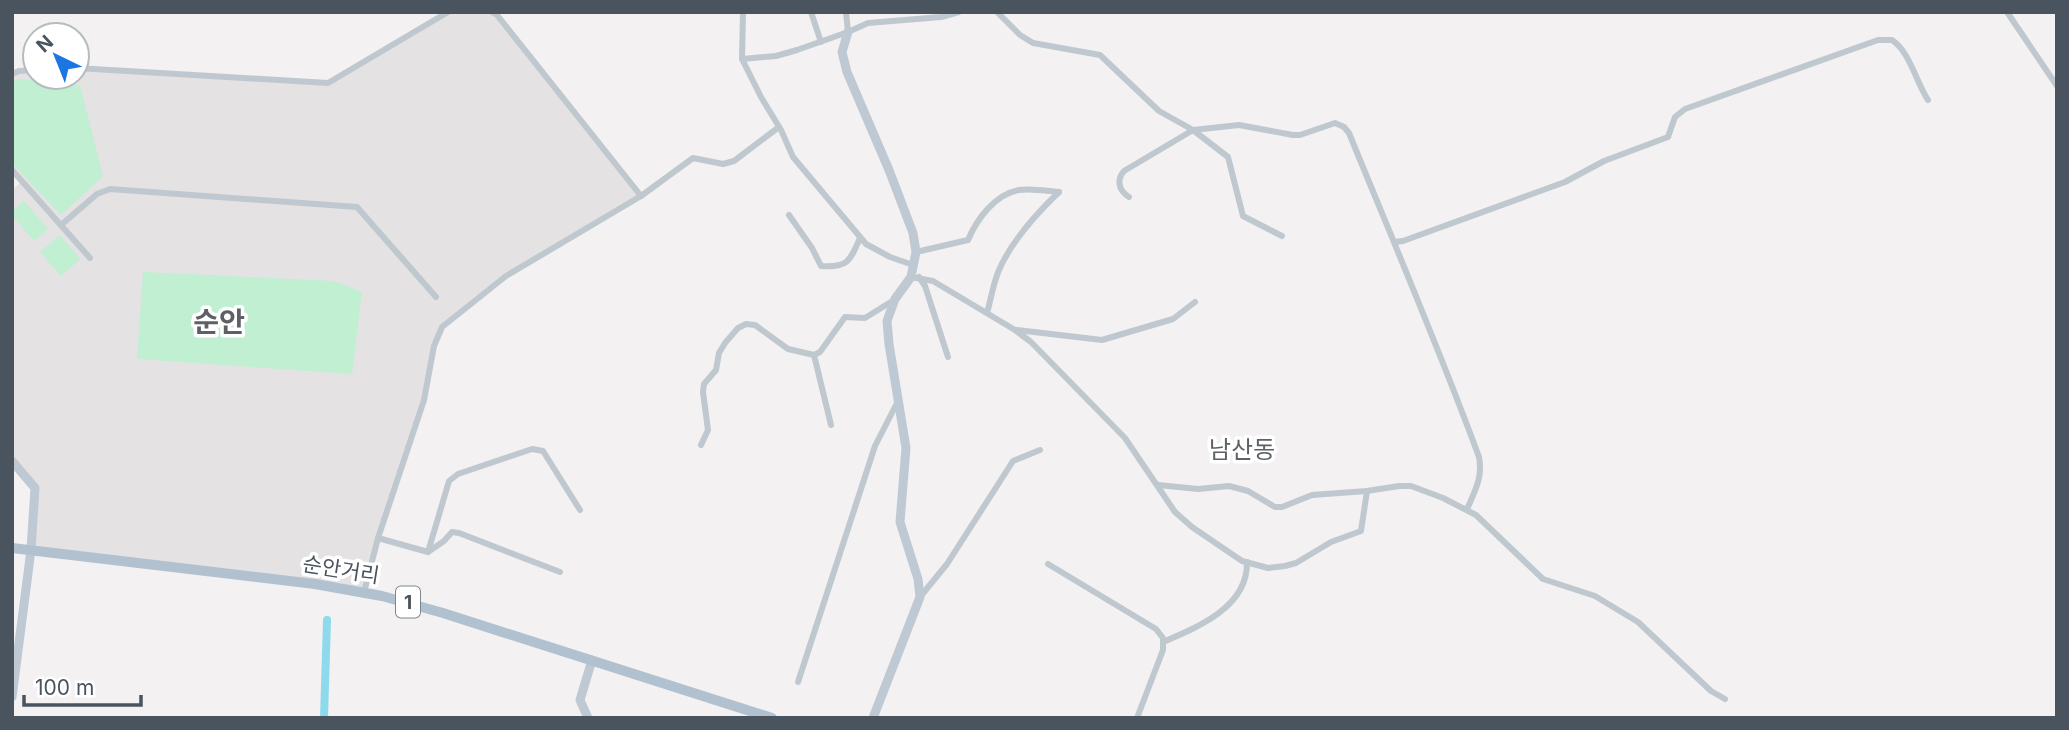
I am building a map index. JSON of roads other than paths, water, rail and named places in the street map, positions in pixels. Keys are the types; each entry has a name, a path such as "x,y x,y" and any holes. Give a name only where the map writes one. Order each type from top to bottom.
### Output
{"main road":[{"name":"순안거리","path":"12,548 363,592 443,612 772,718"}],"street":[{"path":"91,69 328,83 448,12"},
{"path":"492,12 641,196"},
{"path":"743,12 742,59 793,157 860,238 890,257 913,265"},
{"path":"811,12 821,42"},
{"path":"846,12 848,32 842,52 847,72 913,233 916,252 913,265 915,277 925,286 948,356"},
{"path":"742,59 776,56 821,42 867,23 940,17 958,12"},
{"path":"997,12 1020,35 1033,43 1100,55 1159,111 1193,130 1228,157 1243,216 1282,236"},
{"path":"2007,12 2057,86"},
{"path":"1395,242 1564,182 1604,161 1668,137 1675,117 1685,109 1878,40 1892,40 1902,48 1928,100"},
{"path":"1129,197 1120,186 1121,174 1193,130 1239,125 1300,135 1328,124 1340,124 1349,133 1395,242 1406,276 1448,374 1479,457 1479,483 1467,509"},
{"path":"363,592 424,400 434,346 442,327 506,276 641,196 693,158 723,164 734,161 779,127"},
{"path":"12,170 90,258"},
{"path":"61,225 97,194 110,189 357,206 436,297"},
{"path":"916,252 968,240 976,222 998,200 1019,190 1059,192 1011,248 999,272 987,313"},
{"path":"789,215 821,266 843,265 850,259 860,238"},
{"path":"915,277 933,281 1015,330 1119,431 1182,519 1222,548 1247,562 1268,568 1296,564 1318,549 1361,531 1367,491"},
{"path":"701,445 708,430 704,384 716,370 719,353 725,343 738,328 746,324 755,325 788,349 814,355 820,352 845,317 865,318 895,299 915,277"},
{"path":"895,299 887,321 887,330 907,463 900,522 918,579 920,597"},
{"path":"1015,330 1101,340 1173,319 1195,302"},
{"path":"814,355 831,425"},
{"path":"798,682 874,446 898,400"},
{"path":"428,552 449,481 458,474 532,449 544,451 580,510"},
{"path":"873,718 920,597 947,564 1013,461 1040,450"},
{"path":"12,461 16,470 35,488 12,698"},
{"path":"1158,485 1198,489 1228,486 1248,491 1275,507 1282,507 1312,495 1410,486 1467,509 1489,526 1543,579 1595,596 1638,622 1648,629 1682,666 1711,691 1725,699"},
{"path":"428,552 452,532 459,533 560,572"},
{"path":"378,538 428,552"},
{"path":"1163,642 1210,621 1222,611 1245,582 1247,562"},
{"path":"1048,564 1156,629 1163,642 1163,650 1137,718"},
{"path":"587,718 580,700 592,660"}],"waterway":[{"path":"324,718 327,620"}],"district":[{"name":"순안","path":"219,322"},
{"name":"남산동","path":"1242,450"}]}
